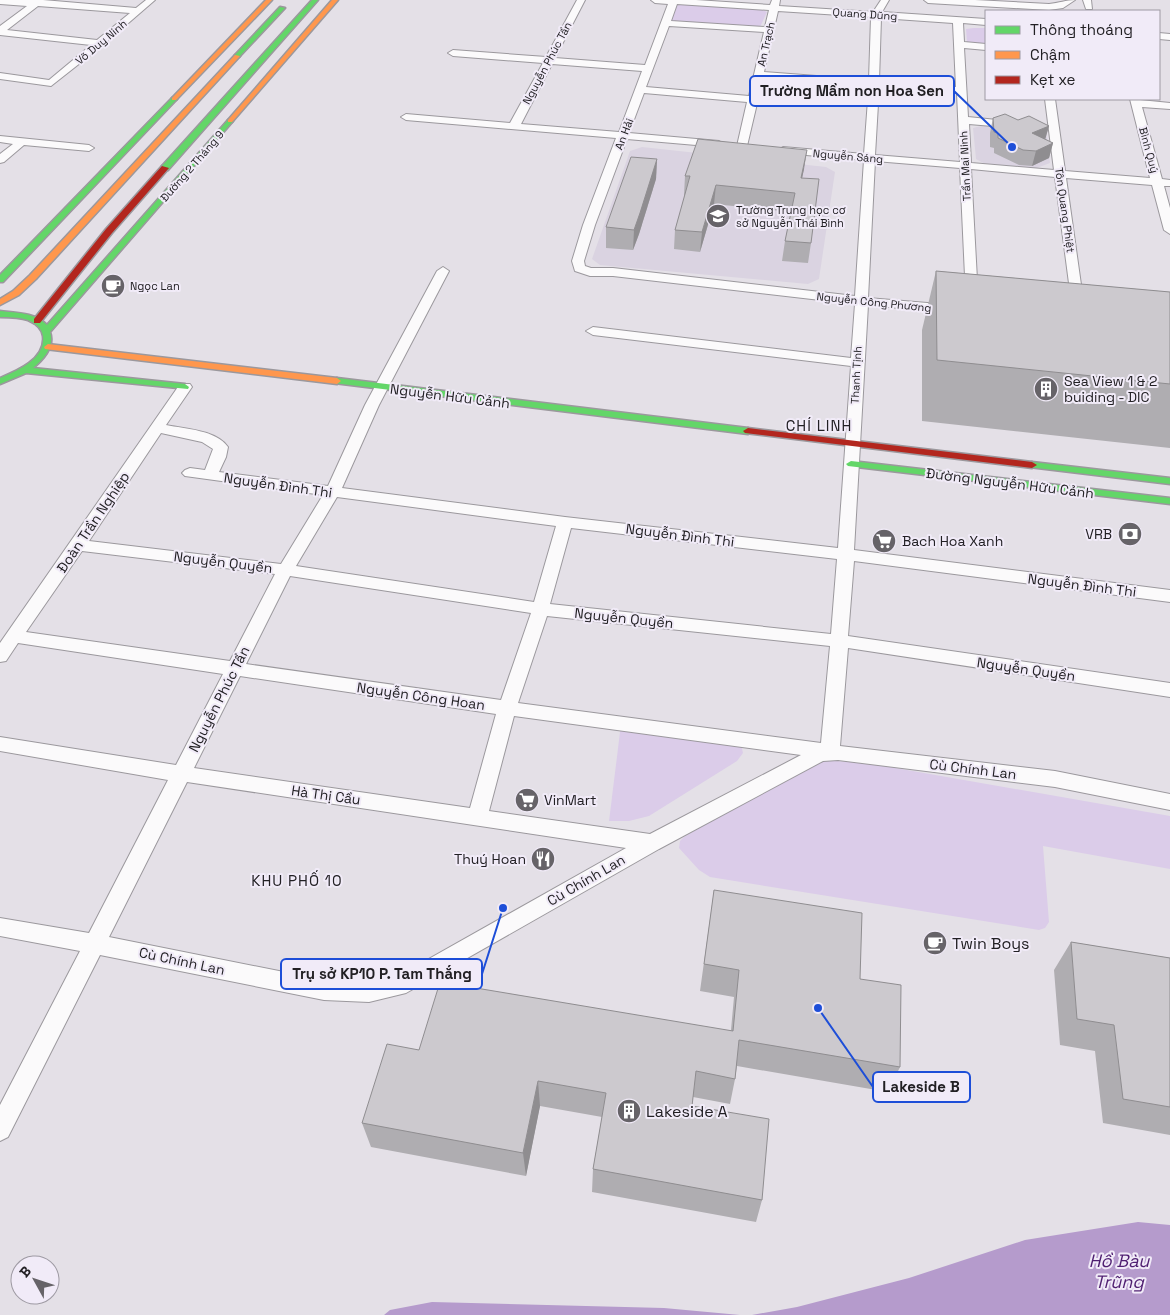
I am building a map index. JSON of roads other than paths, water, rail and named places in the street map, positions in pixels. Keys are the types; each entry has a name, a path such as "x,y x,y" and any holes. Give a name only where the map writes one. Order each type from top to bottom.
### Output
{"main road":[{"path":"0,280 269,0"},
{"path":"0,302 16,293 33,277 290,0"},
{"name":"Đường 2 Tháng 9","path":"37,321 109,231 315,0"},
{"name":"Đường 2 Tháng 9","path":"47,330 84,291 110,258 247,104 335,0"},
{"path":"174,98 197,100"},
{"path":"224,102 247,104"},
{"path":"0,314 22,315 37,321 47,330 50,339 48,347 39,359 24,370 0,381"},
{"name":"Nguyễn Hữu Cảnh","path":"48,347 852,444"},
{"path":"24,370 185,387"},
{"name":"Đường Nguyễn Hữu Cảnh","path":"852,444 1170,481"},
{"name":"Đường Nguyễn Hữu Cảnh","path":"851,464 1170,501"}],"street":[{"name":"Võ Duy Ninh","path":"0,76 51,83 151,0"},
{"name":"Nguyễn Phúc Tần","path":"514,126 581,0"},
{"name":"Quang Dũng","path":"655,0 775,4 985,22"},
{"path":"876,14 885,0"},
{"path":"928,0 1039,9 1060,6 1071,0"},
{"name":"An Hải","path":"579,268 578,260 589,225 624,136 673,1"},
{"path":"0,2 38,2 138,11"},
{"path":"0,32 38,2"},
{"name":"An Trạch","path":"624,136 747,147 753,99 775,4"},
{"name":"Thanh Tịnh","path":"830,752 846,554 874,84 876,14"},
{"name":"Trần Mai Ninh","path":"958,20 965,166 968,311"},
{"path":"664,23 770,30"},
{"path":"0,32 100,43"},
{"path":"960,45 985,47"},
{"path":"453,53 648,68"},
{"path":"759,75 962,90"},
{"path":"640,90 753,99"},
{"name":"Tôn Quang Phiệt","path":"1050,100 1049,128 1060,174 1080,322"},
{"path":"1136,101 1170,106"},
{"name":"Bình Quý","path":"1136,101 1170,230"},
{"path":"406,117 624,136"},
{"path":"963,120 1027,126"},
{"path":"0,139 89,148"},
{"path":"0,160 22,141"},
{"name":"Nguyễn Sáng","path":"772,149 1170,183"},
{"name":"Nguyễn Công Phương","path":"579,268 590,272 655,277 861,301 968,311"},
{"name":"Nguyễn Phúc Tần","path":"0,1129 285,570 333,492 372,405 383,388 443,271"},
{"path":"593,331 857,363"},
{"name":"Đoàn Trần Nghiệp","path":"0,656 185,387"},
{"path":"158,428 207,438 221,447 219,457 210,476"},
{"name":"Nguyễn Đình Thi","path":"190,473 463,507 565,522 846,554 1170,596"},
{"path":"477,818 507,708 540,608 565,522"},
{"name":"Nguyễn Quyền","path":"78,544 285,570 540,608 840,641 1170,690"},
{"name":"Nguyễn Công Hoan","path":"14,636 507,708 830,752"},
{"name":"Hà Thị Cầu","path":"0,744 181,774 652,843"},
{"name":"Cù Chính Lan","path":"0,927 324,990 369,992 406,983 652,843 814,756 830,752 1055,779 1170,802"}],"water":[{"name":"Hồ Bàu Trũng","path":"1138,1222 1170,1225 1170,1315 752,1315 797,1307 909,1278 1025,1240"},
{"path":"432,1302 664,1308 740,1315 384,1315 390,1310"}],"place":[{"name":"Trường Mầm non Hoa Sen","path":"1012,147"},
{"name":"Trường Trung học cơ sở Nguyễn Thái Bình","path":"718,216"},
{"name":"Ngọc Lan","path":"113,286"},
{"name":"Sea View 1 & 2 buiding - DIC","path":"1046,389"},
{"name":"VRB","path":"1130,534"},
{"name":"Bach Hoa Xanh","path":"884,541"},
{"name":"VinMart","path":"527,800"},
{"name":"Thuý Hoan","path":"543,859"},
{"name":"Trụ sở KP10 P. Tam Thắng","path":"503,908"},
{"name":"Twin Boys","path":"935,943"},
{"name":"Lakeside B","path":"818,1008"},
{"name":"Lakeside A","path":"629,1111"}],"district":[{"name":"CHÍ LINH","path":"819,425"},
{"name":"KHU PHỐ 10","path":"297,880"}]}
